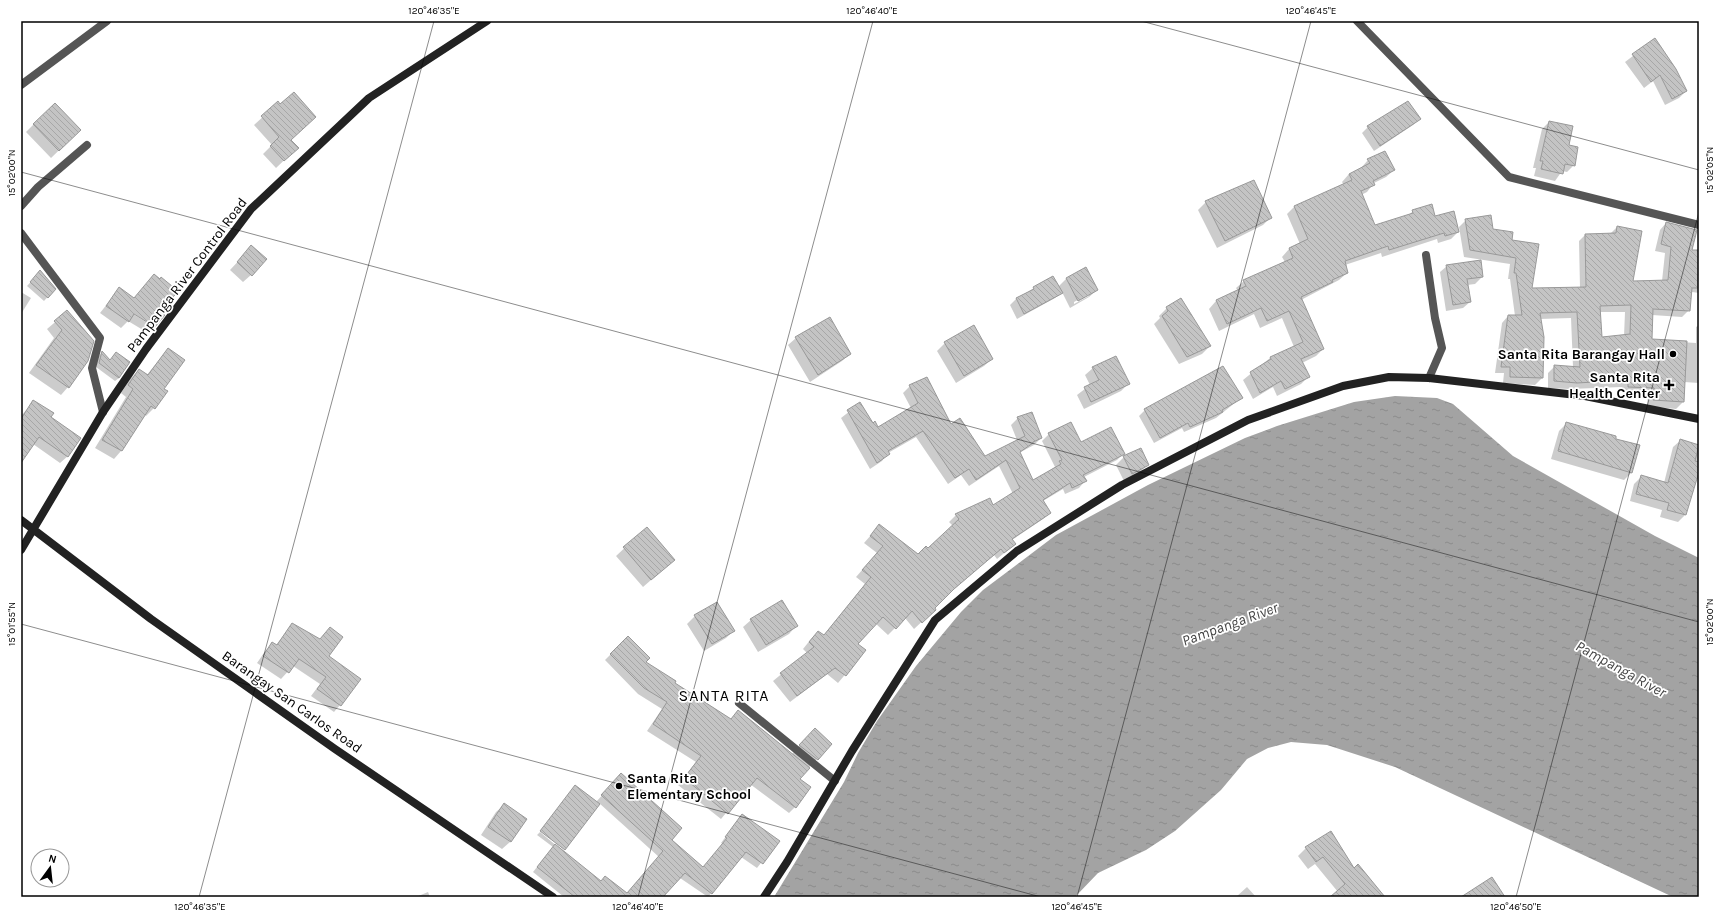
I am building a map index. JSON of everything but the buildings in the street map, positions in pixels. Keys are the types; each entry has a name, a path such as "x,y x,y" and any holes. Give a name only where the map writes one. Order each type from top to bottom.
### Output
{"street":[{"path":"21,85 107,21"},
{"name":"Pampanga River Control Road","path":"21,550 103,412 146,349 251,209 369,98 486,21"},
{"path":"1357,21 1509,177 1699,225"},
{"path":"21,206 38,187 87,145"},
{"path":"21,232 100,338 92,368 103,412"},
{"path":"1426,255 1435,318 1442,348 1429,378"},
{"path":"764,897 935,620 1017,551 1122,485 1248,420 1343,386 1389,377 1429,378 1585,396 1699,419"},
{"name":"Barangay San Carlos Road","path":"21,520 32,530 151,619 335,749 553,897"},
{"path":"739,703 835,781"}],"water":[{"name":"Pampanga River","path":"1395,396 1437,398 1453,404 1513,456 1655,536 1699,558 1699,897 1673,897 1395,767 1327,745 1291,742 1268,748 1247,759 1221,790 1175,831 1146,850 1098,873 1075,897 774,897 844,782 858,753 877,721 916,666 961,612 983,590 1056,535 1148,485 1245,438 1277,426 1354,402"}],"place":[{"name":"Santa Rita Barangay Hall","path":"1673,354"},
{"name":"Santa Rita Health Center","path":"1669,385"},
{"name":"Santa Rita Elementary School","path":"619,786"}],"district":[{"name":"SANTA RITA","path":"724,695"}]}
